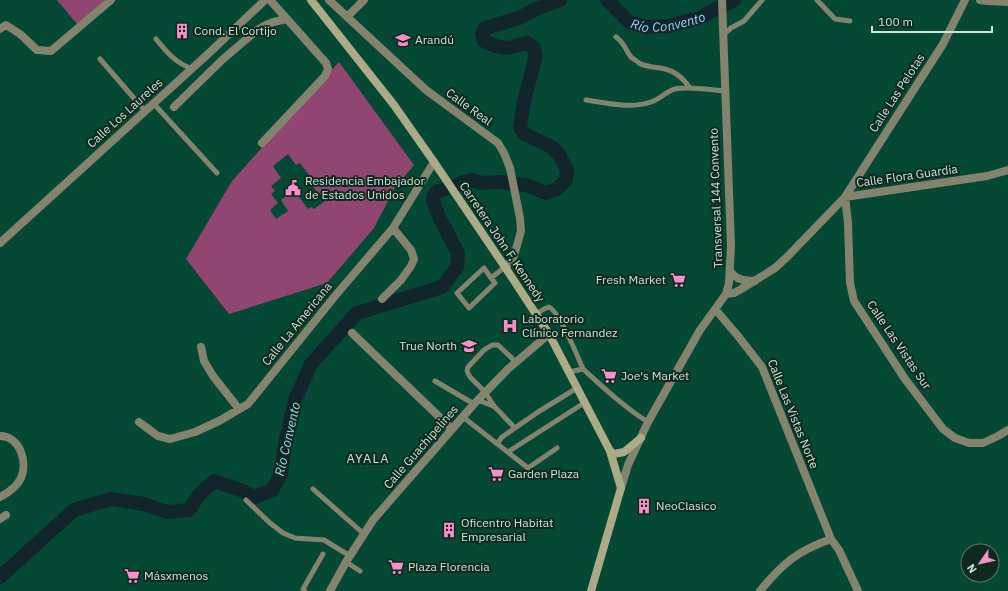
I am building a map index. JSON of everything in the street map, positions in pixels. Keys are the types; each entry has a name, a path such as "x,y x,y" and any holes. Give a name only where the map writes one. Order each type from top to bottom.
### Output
{"main road":[{"name":"Carretera John F. Kennedy","path":"311,0 394,105 549,334 610,451 621,488"},
{"path":"610,451 614,454 624,452 641,438"},
{"path":"591,591 621,488"}],"street":[{"path":"0,29 6,25 20,34 37,50 51,51 111,0"},
{"name":"Calle Los Laureles","path":"0,243 154,104 265,0"},
{"path":"262,142 325,76 328,69 326,63 270,0"},
{"name":"Calle Real","path":"329,0 426,90 498,143 510,168 520,218 521,231 512,261 505,267"},
{"path":"347,16 364,0"},
{"name":"Transversal 144 Convento","path":"621,488 628,465 648,422 700,330 726,294 729,283 731,246 724,91 722,0"},
{"name":"Calle Las Pelotas","path":"845,197 943,44 965,0"},
{"path":"980,0 988,2 1008,2"},
{"path":"174,107 222,60 256,31 264,26 287,19"},
{"name":"Calle La Americana","path":"139,422 158,436 170,439 195,432 219,421 248,404 335,296 393,228 434,162"},
{"name":"Calle Flora Guardia","path":"726,294 734,292 756,281 775,268 845,197 987,176 1008,170"},
{"name":"Calle Las Vistas Sur","path":"845,197 848,223 850,283 854,302 905,379 943,429 954,438 969,443 983,443 1008,430"},
{"path":"382,299 401,280 414,259 411,250 393,228"},
{"path":"730,271 739,279 756,281"},
{"name":"Calle Las Vistas Norte","path":"715,309 762,367 831,539 839,550 858,591"},
{"path":"352,333 452,429"},
{"name":"Calle Guachipelines","path":"330,591 373,520 485,392 516,362 549,334"},
{"path":"201,347 204,361 213,376 239,409"},
{"path":"0,436 5,436 14,442 21,452 24,465 21,478 13,488 0,497"},
{"path":"760,591 782,566 794,556 831,539"}],"lane":[{"path":"723,35 731,28 744,21 762,0"},
{"path":"817,0 835,19 850,21"},
{"path":"616,37 622,41 632,57 649,67 675,72 690,88"},
{"path":"156,38 173,59 192,69"},
{"path":"100,59 145,111"},
{"path":"586,100 614,104 641,105 657,100 674,89 690,88 724,91"},
{"path":"154,104 217,173"},
{"path":"491,278 505,267"},
{"path":"484,268 491,278 496,283 469,308 457,293 484,268"},
{"path":"536,314 544,308 549,307 554,310 570,338 583,369 612,396 633,413 648,422"},
{"path":"515,428 494,406 485,392 470,377 467,371 468,367 476,357 492,345 498,345 516,362"},
{"path":"570,372 583,369"},
{"path":"435,381 476,402 494,406"},
{"path":"497,444 502,437 538,412 577,388"},
{"path":"508,452 584,403"},
{"path":"463,417 528,468 557,448"},
{"path":"313,489 364,534"},
{"path":"246,500 282,533 295,538 324,540 348,559 360,571"},
{"path":"305,591 303,589 323,554"}],"shaded area":[{"path":"57,0 105,0 77,24"},
{"path":"339,62 414,165 394,189 374,228 327,283 229,314 186,259 232,181","holes":["288,154 296,165 300,163 312,179 310,182 317,192 328,199 314,209 311,207 308,209 294,190 281,200 288,211 276,219 270,210 278,203 271,194 275,191 271,186 281,178 273,166"]}],"waterway":[{"name":"Río Convento","path":"457,185 472,180 482,183 500,182 526,185 546,193 557,189 566,180 567,170 560,156 552,147 524,134 520,127 524,101 536,56 534,48 527,43 507,48 495,46 484,41 482,34 485,28 519,18 536,9 560,0"},
{"name":"Río Convento","path":"607,0 629,22 646,27 668,26 699,18 734,0"},
{"name":"Río Convento","path":"0,577 74,510 111,499 144,504 167,512 189,510 199,495 214,481 243,491 255,497 272,490 281,474 284,449 295,400 311,364 357,313 442,287 457,267 458,253 439,217 433,201 434,195 438,191 443,190"}],"place":[{"name":"Cond. El Cortijo","path":"182,31"},
{"name":"Arandú","path":"403,40"},
{"name":"Residencia Embajador de Estados Unidos","path":"293,188"},
{"name":"Fresh Market","path":"678,280"},
{"name":"Laboratorio Clínico Fernandez","path":"510,326"},
{"name":"True North","path":"469,346"},
{"name":"Joe's Market","path":"609,376"},
{"name":"Garden Plaza","path":"496,474"},
{"name":"NeoClasico","path":"644,506"},
{"name":"Oficentro Habitat Empresarial","path":"449,530"},
{"name":"Plaza Florencia","path":"396,567"},
{"name":"Másxmenos","path":"132,576"}],"district":[{"name":"AYALA","path":"368,458"}]}
